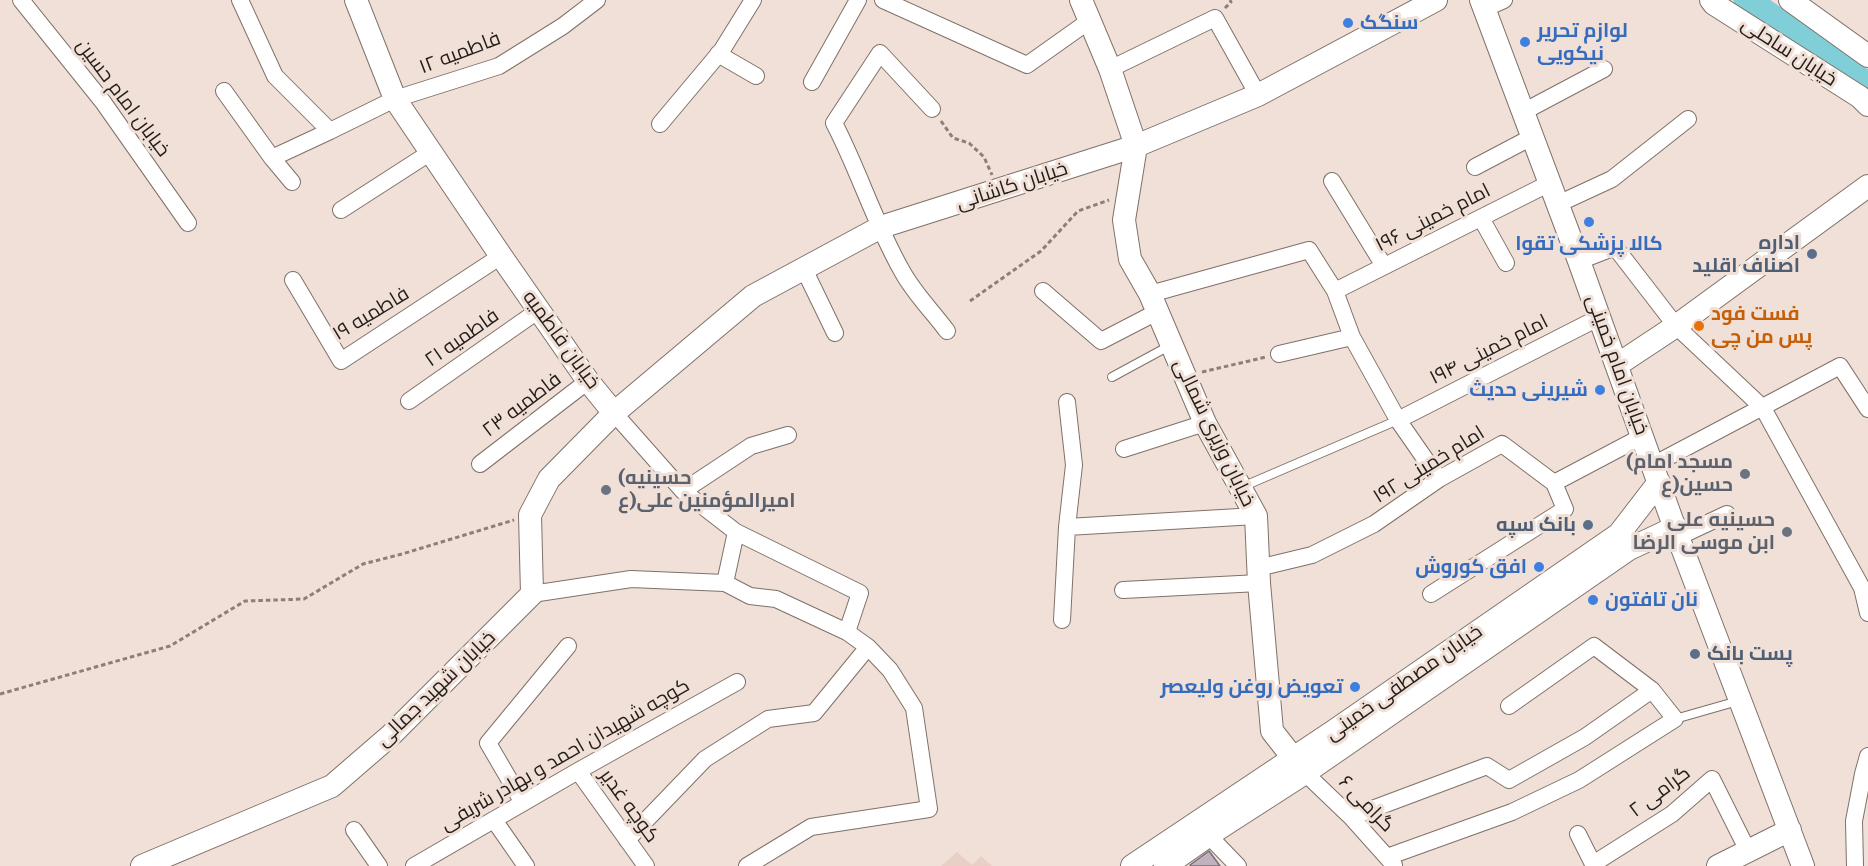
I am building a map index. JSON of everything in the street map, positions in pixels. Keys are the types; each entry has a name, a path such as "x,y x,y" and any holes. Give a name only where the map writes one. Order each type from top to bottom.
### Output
{"street":[{"name":"خیابان امام حسین","path":"21,0 103,102 188,223"},
{"path":"240,0 275,76 330,131"},
{"name":"خیابان فاطمیه","path":"356,0 395,99 588,381 683,491 736,532 860,593 847,632"},
{"name":"فاطمیه ۱۲","path":"272,158 395,99 499,66 563,26 597,0"},
{"path":"660,124 718,54 753,0"},
{"path":"812,82 858,0"},
{"path":"883,0 1027,65 1087,7 1136,146"},
{"name":"خیابان کاشانی","path":"614,413 753,296 880,227 1136,146 1258,95 1436,0"},
{"name":"خیابان ساحلی","path":"1711,0 1860,97 1868,105"},
{"name":"خیابان ساحلی","path":"1799,2 1868,56"},
{"name":"خیابان امام خمینی","path":"1490,3 1532,137 1803,866"},
{"path":"1110,69 1215,18 1258,95"},
{"path":"932,110 880,53 834,123 903,273 947,331"},
{"path":"718,54 756,76"},
{"path":"1523,112 1604,69"},
{"path":"224,91 292,182"},
{"name":"امام خمینی ۱۹۶","path":"1335,291 1481,218 1554,194 1612,179 1688,119"},
{"path":"1475,166 1532,137"},
{"name":"خیابان وزیری شمالی","path":"1136,146 1124,220 1130,259 1154,303 1205,423 1256,516 1272,731 1299,766"},
{"path":"341,210 431,152"},
{"path":"1332,181 1384,266"},
{"path":"1617,365 1676,326 1868,186"},
{"path":"1481,218 1506,262"},
{"path":"1579,261 1615,247 1676,326 1763,408 1862,588 1867,607"},
{"path":"1043,291 1101,341 1154,303 1309,250 1335,291 1352,337 1398,420 1439,478"},
{"name":"فاطمیه ۱۹","path":"293,280 341,361 501,256"},
{"path":"804,269 835,333"},
{"name":"فاطمیه ۲۱","path":"409,401 539,310"},
{"name":"امام خمینی ۱۹۴","path":"1398,420 1600,317"},
{"path":"1279,354 1352,337"},
{"path":"1656,473 1763,408 1840,366 1868,409"},
{"name":"فاطمیه ۲۳","path":"480,464 588,381"},
{"path":"1062,620 1067,527 1074,465 1067,402"},
{"path":"614,413 549,479 530,514 532,594 631,579 725,583 750,596 776,599 847,632 868,647 890,670 914,708 929,809 811,827 768,859 747,866"},
{"path":"1124,449 1205,423"},
{"path":"683,491 751,446 788,435"},
{"path":"1431,594 1565,509 1554,483 1643,436"},
{"name":"امام خمینی ۱۹۲","path":"1123,590 1259,576 1312,555 1374,524 1439,478 1502,444 1554,483"},
{"name":"خیابان مصطفی خمینی","path":"1624,542 1656,473"},
{"path":"1677,532 1727,514"},
{"path":"1067,527 1256,516"},
{"path":"725,583 736,532"},
{"name":"خیابان مصطفی خمینی","path":"1165,866 1299,766 1624,542 1677,532"},
{"name":"خیابان شهید جمالی","path":"142,866 332,786 391,735 532,594"},
{"path":"523,803 488,742 568,645"},
{"path":"1391,862 1512,812 1579,780 1675,719 1652,690 1594,646 1509,706"},
{"path":"627,840 705,759 768,719 814,713 868,647"},
{"name":"کوچه شهیدان احمد و بهادر شریفی","path":"414,866 737,682"},
{"path":"1351,817 1487,766 1509,780 1585,737 1652,690"},
{"path":"1855,866 1854,821 1868,756"},
{"name":"خیابان مصطفی خمینی","path":"1132,866 1299,766"},
{"name":"گرامی ۶","path":"1299,766 1351,817 1391,862"},
{"name":"کوچه غدیر","path":"578,771 646,866"},
{"name":"گرامی ۲","path":"1578,834 1593,864 1672,814 1712,778 1748,851"},
{"path":"494,820 526,866"},
{"path":"354,830 379,866"},
{"path":"1718,866 1790,830"},
{"path":"1208,835 1238,866"},
{"path":"1803,866 1810,866"}],"lane":[{"path":"1112,377 1172,345"},
{"path":"1239,488 1398,420"},
{"path":"1675,719 1740,700"}],"path":[{"path":"932,110 953,138 969,143 984,157 993,177"},
{"path":"970,301 1041,251 1078,211 1128,194"},
{"path":"1185,376 1279,354"},
{"path":"0,694 170,646 245,601 304,599 363,564 530,514"}],"shaded area":[{"path":"957,852 972,865 981,856 992,866 941,866"}],"building":[{"path":"1209,851 1220,866 1190,865"}],"waterway":[{"path":"1747,0 1868,86"}],"place":[{"name":"سنگک","path":"1348,23"},
{"name":"لوازم تحریر نیکویی","path":"1525,42"},
{"name":"کالا پزشکی تقوا","path":"1589,222"},
{"name":"اداره اصناف اقلید","path":"1812,254"},
{"name":"فست فود پس من چی","path":"1699,326"},
{"name":"شیرینی حدیث","path":"1600,390"},
{"name":"(مسجد امام حسین(ع","path":"1745,474"},
{"name":"(حسینیه امیرالمؤمنین علی(ع","path":"606,490"},
{"name":"بانک سپه","path":"1588,525"},
{"name":"حسینیه علی ابن موسی الرضا","path":"1787,532"},
{"name":"افق کوروش","path":"1539,567"},
{"name":"نان تافتون","path":"1593,600"},
{"name":"پست بانک","path":"1695,654"},
{"name":"تعویض روغن ولیعصر","path":"1355,687"}]}
